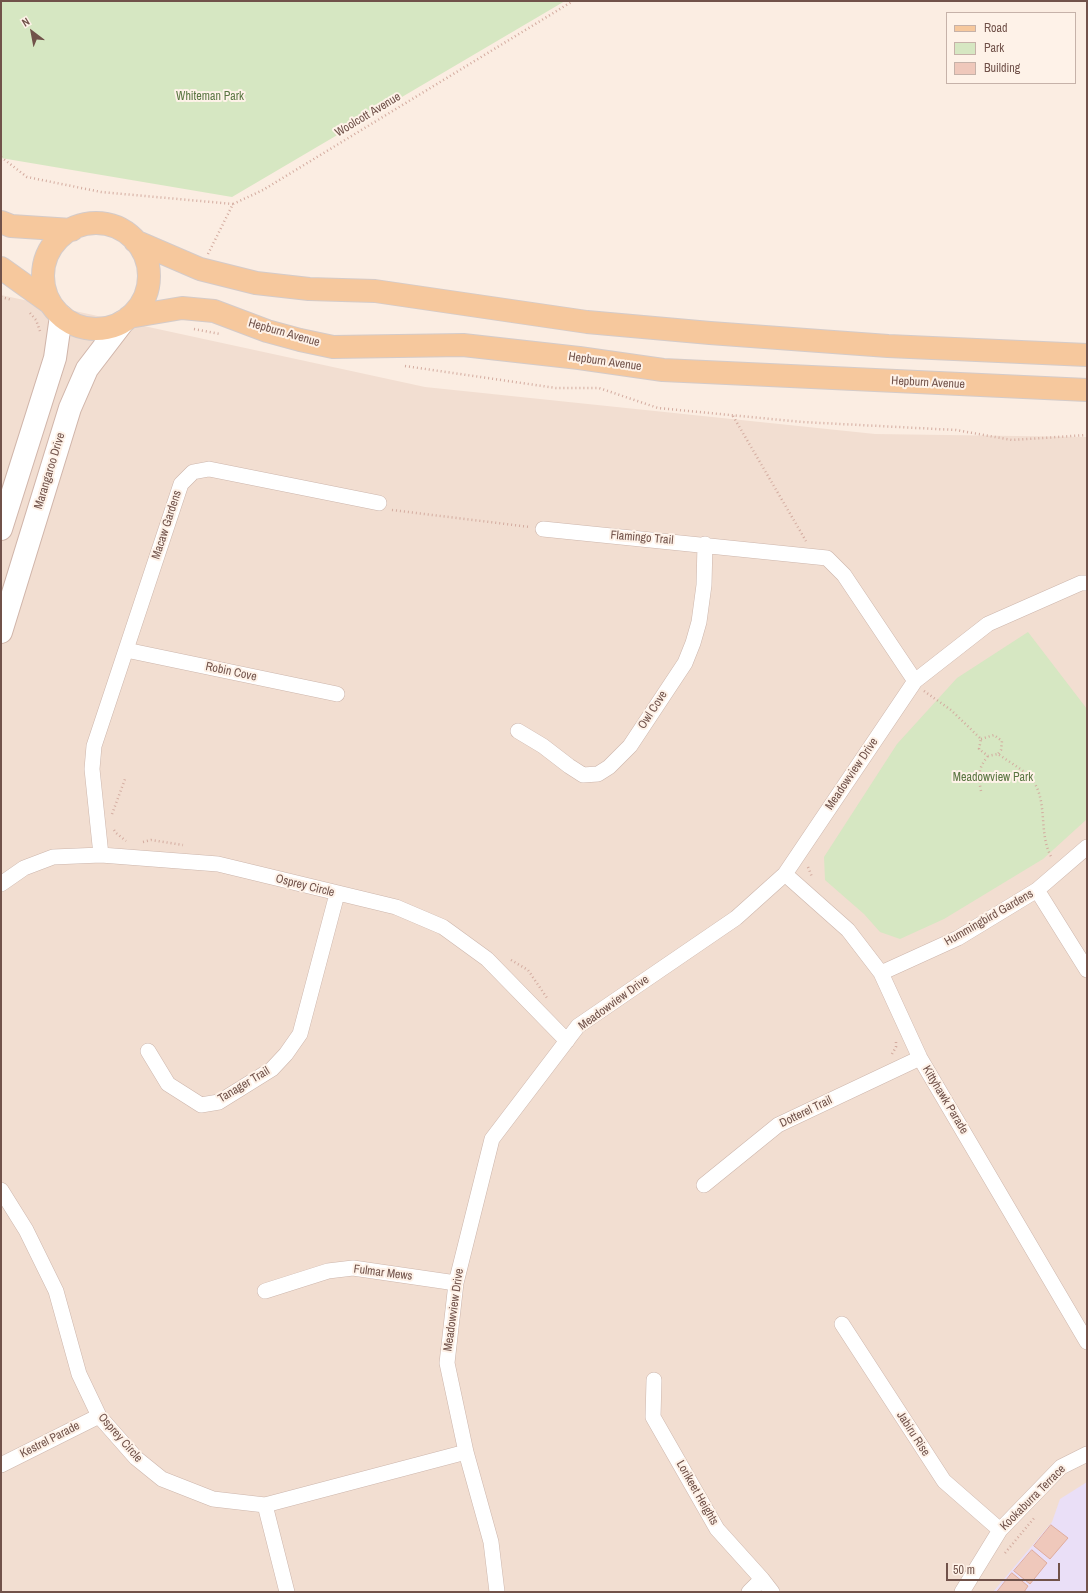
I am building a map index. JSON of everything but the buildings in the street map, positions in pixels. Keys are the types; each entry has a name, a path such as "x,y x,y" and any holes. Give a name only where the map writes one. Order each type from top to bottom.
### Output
{"main road":[{"path":"1,222 11,226 72,230"},
{"path":"1,268 55,309 68,321 86,328 105,328 126,320 136,311 146,294 149,276 145,257 135,241 128,234 110,226 91,224 72,230 63,235 55,243 43,272 46,293 55,309 54,358 1,529"},
{"path":"135,241 200,270 256,283 309,289 375,291 587,322 888,346 1087,355"},
{"name":"Hepburn Avenue","path":"126,320 182,308 214,311 267,331 333,347 463,345 579,358 664,370 1087,390"},
{"name":"Marangaroo Drive","path":"1,632 70,408 88,368 126,320"}],"street":[{"name":"Macaw Gardens","path":"101,855 92,770 94,746 181,484 193,472 209,469 379,503"},
{"name":"Flamingo Trail","path":"543,529 705,544 827,558 844,575 920,686"},
{"name":"Owl Cove","path":"518,731 543,746 583,775 598,774 609,768 630,746 684,663 693,643 699,622 704,585 705,544"},
{"name":"Meadowview Drive","path":"497,1592 491,1542 466,1452 447,1363 456,1283 492,1138 578,1026 736,918 785,874 920,686 988,624 1081,584 1087,583"},
{"name":"Robin Cove","path":"126,650 337,694"},
{"name":"Hummingbird Gardens","path":"881,973 958,938 1037,890 1087,848"},
{"name":"Osprey Circle","path":"1,884 24,868 52,857 101,855 218,864 337,894 396,907 443,927 487,959 567,1041"},
{"name":"Kittyhawk Parade","path":"785,874 848,930 881,973 920,1058 1087,1342"},
{"path":"1037,890 1087,970"},
{"name":"Tanager Trail","path":"148,1051 168,1084 201,1105 219,1102 272,1069 286,1054 300,1034 337,894"},
{"name":"Dotterel Trail","path":"704,1184 778,1125 920,1058"},
{"name":"Osprey Circle","path":"1,1190 26,1230 56,1291 79,1374 99,1416 136,1458 162,1479 213,1499 265,1505 466,1452"},
{"name":"Fulmar Mews","path":"265,1291 328,1271 353,1268 456,1283"},
{"name":"Jabiru Rise","path":"842,1324 944,1481 1000,1530"},
{"name":"Lorikeet Heights","path":"654,1380 653,1417 717,1529 772,1592"},
{"name":"Kestrel Parade","path":"1,1465 99,1416"},
{"name":"Kookaburra Terrace","path":"962,1592 1000,1530 1061,1466 1087,1454"},
{"path":"265,1505 287,1592"},
{"path":"749,1592 762,1579"}],"path":[{"name":"Woolcott Avenue","path":"234,204 262,190 573,1"},
{"path":"1,157 27,177 101,192 234,204 200,270"},
{"path":"187,328 223,335"},
{"path":"402,365 556,388 599,388 658,408 733,416 802,422 956,430 1012,440 1087,435"},
{"path":"733,416 815,556"},
{"path":"379,503 394,511 543,529"},
{"path":"920,686 928,687"},
{"path":"919,697 920,686"},
{"path":"920,686 951,710 982,739"},
{"path":"981,791 978,779 981,765 988,756 998,754 1002,750 1002,741 994,735 982,739"},
{"path":"982,739 979,749 988,756"},
{"path":"998,754 1029,776 1039,792 1045,844 1060,871"},
{"path":"110,820 125,779"},
{"path":"112,826 116,834 123,840 130,843"},
{"path":"138,844 151,840 184,845"},
{"path":"808,865 813,879"},
{"path":"506,956 528,970 548,1000"},
{"path":"888,1059 896,1047 896,1035"},
{"path":"1003,1556 1039,1513"}],"shaded area":[{"path":"1,295 425,387 875,434 1087,437 1087,1592 1,1592"},
{"path":"1087,1482 1087,1592 993,1592 1052,1522 1060,1499"}],"green space":[{"name":"Whiteman Park","path":"1,1 565,1 232,197 1,158"},
{"name":"Meadowview Park","path":"1028,632 1087,709 1087,819 1043,859 944,919 900,939 880,932 864,914 825,880 824,857 897,744 957,678"}]}
